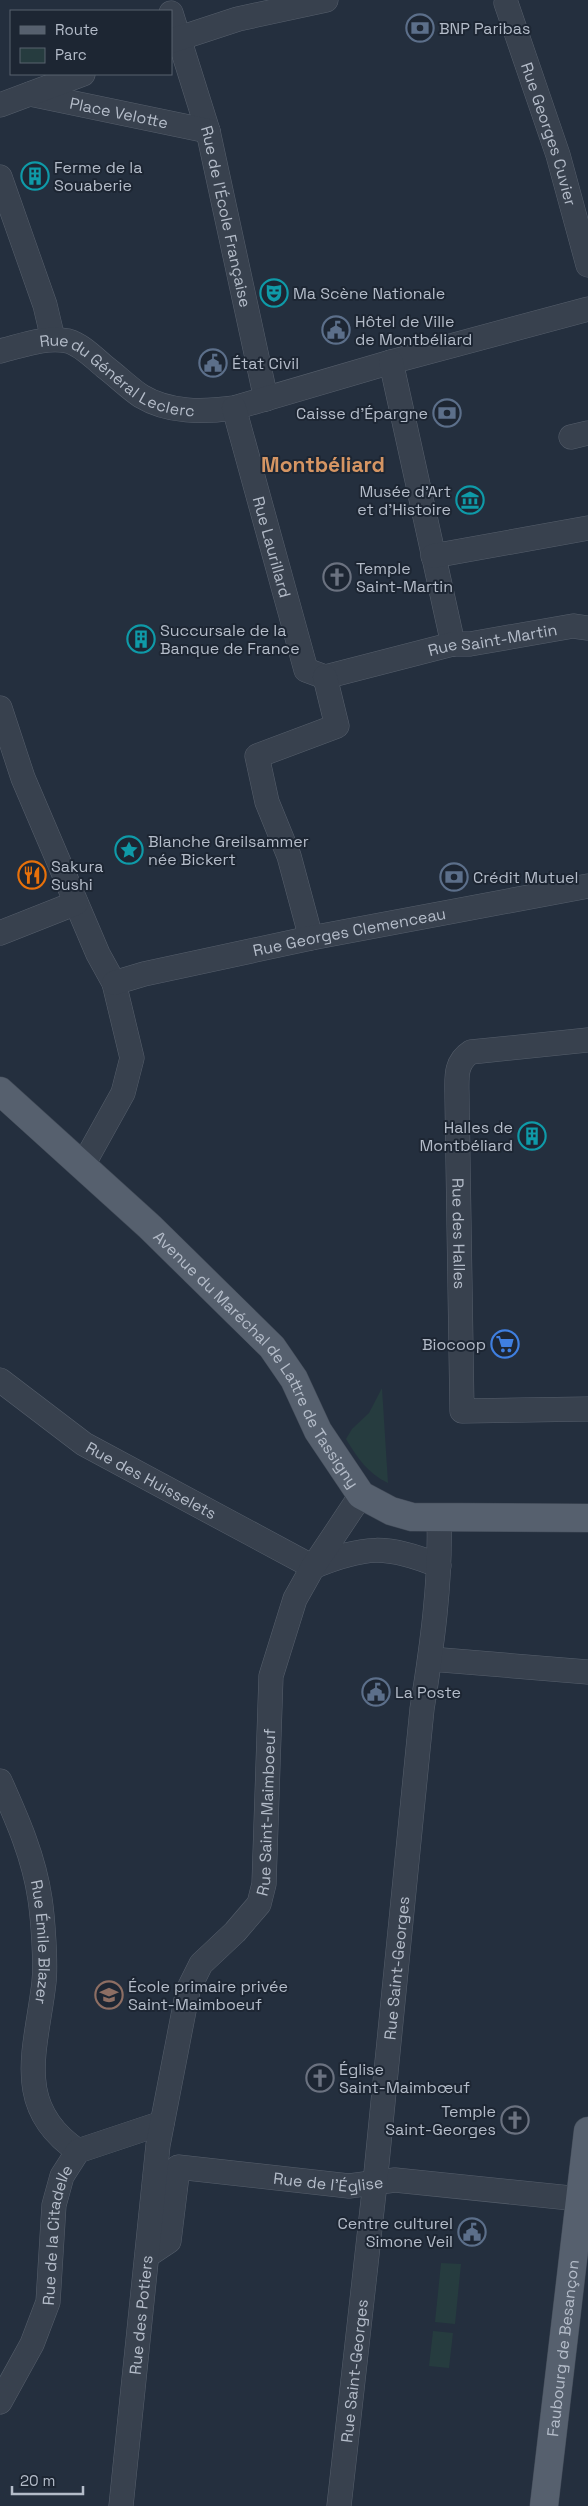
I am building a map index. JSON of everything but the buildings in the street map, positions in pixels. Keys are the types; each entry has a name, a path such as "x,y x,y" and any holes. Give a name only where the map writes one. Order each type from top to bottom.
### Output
{"main road":[{"name":"Avenue du Maréchal de Lattre de Tassigny","path":"0,1091 83,1165 272,1347 294,1379 318,1431 361,1495 398,1513 412,1517 588,1518"},
{"name":"Faubourg de Besançon","path":"544,2506 588,2131"}],"street":[{"path":"175,39 238,19 326,0"},
{"name":"Rue Georges Cuvier","path":"506,3 558,155 588,265"},
{"name":"Rue de l'École Française","path":"172,19 175,39 208,131 266,399"},
{"path":"0,105 80,75"},
{"name":"Place Velotte","path":"30,94 208,131"},
{"path":"0,177 45,305 53,339"},
{"name":"Rue du Général Leclerc","path":"0,351 53,339 69,341 82,348 140,395 155,403 191,411 234,408 391,362 588,310"},
{"path":"391,362 453,644"},
{"name":"Rue Laurillard","path":"234,408 306,670 325,677"},
{"path":"434,556 588,528"},
{"name":"Rue Saint-Martin","path":"325,677 453,644 470,644 573,626 588,628"},
{"path":"311,938 289,856 267,802 257,756 337,726 325,677"},
{"path":"0,708 23,778 76,903 114,983 132,1058 123,1093 83,1165"},
{"name":"Rue Georges Clemenceau","path":"114,983 144,974 311,938 588,886"},
{"path":"0,933 76,903"},
{"name":"Rue des Halles","path":"588,1040 471,1052 463,1058 457,1068 462,1411 588,1409"},
{"name":"Rue des Huisselets","path":"0,1380 84,1444 312,1567"},
{"name":"Rue Saint-Maimboeuf","path":"162,2123 188,1990 201,1964 235,1932 259,1904 264,1884 271,1676 295,1599 312,1567 361,1495"},
{"name":"Rue Saint-Georges","path":"339,2506 375,2183 422,1709 430,1659 439,1566 439,1518"},
{"path":"312,1567 347,1553 379,1550 409,1553 439,1566"},
{"path":"430,1659 588,1672"},
{"name":"Rue Émile Blazer","path":"0,1781 26,1840 40,1899 44,1980 31,2068 36,2100 46,2119 68,2144 78,2151"},
{"name":"Rue de la Citadelle","path":"0,2402 32,2344 48,2302 54,2205 62,2176 78,2151 162,2123"},
{"name":"Rue des Potiers","path":"121,2506 162,2123"},
{"name":"Rue de l'Église","path":"148,2255 168,2241 178,2167 349,2186 395,2180 580,2199"}],"green space":[{"path":"382,1388 388,1483 369,1470 346,1439 352,1429 369,1413"},
{"path":"441,2263 461,2264 455,2324 435,2322"},
{"path":"433,2331 453,2333 449,2368 429,2366"}],"place":[{"name":"BNP Paribas","path":"420,28"},
{"name":"Ferme de la Souaberie","path":"35,176"},
{"name":"Ma Scène Nationale","path":"274,293"},
{"name":"Hôtel de Ville de Montbéliard","path":"336,330"},
{"name":"État Civil","path":"213,363"},
{"name":"Caisse d'Épargne","path":"447,413"},
{"name":"Musée d'Art et d'Histoire","path":"470,500"},
{"name":"Temple Saint-Martin","path":"337,577"},
{"name":"Succursale de la Banque de France","path":"141,639"},
{"name":"Blanche Greilsammer née Bickert","path":"129,850"},
{"name":"Sakura Sushi","path":"32,875"},
{"name":"Crédit Mutuel","path":"454,877"},
{"name":"Halles de Montbéliard","path":"532,1136"},
{"name":"Biocoop","path":"505,1344"},
{"name":"La Poste","path":"376,1692"},
{"name":"École primaire privée Saint-Maimboeuf","path":"109,1995"},
{"name":"Église Saint-Maimbœuf","path":"320,2078"},
{"name":"Temple Saint-Georges","path":"515,2120"},
{"name":"Centre culturel Simone Veil","path":"472,2232"}],"district":[{"name":"Montbéliard","path":"323,464"}]}
